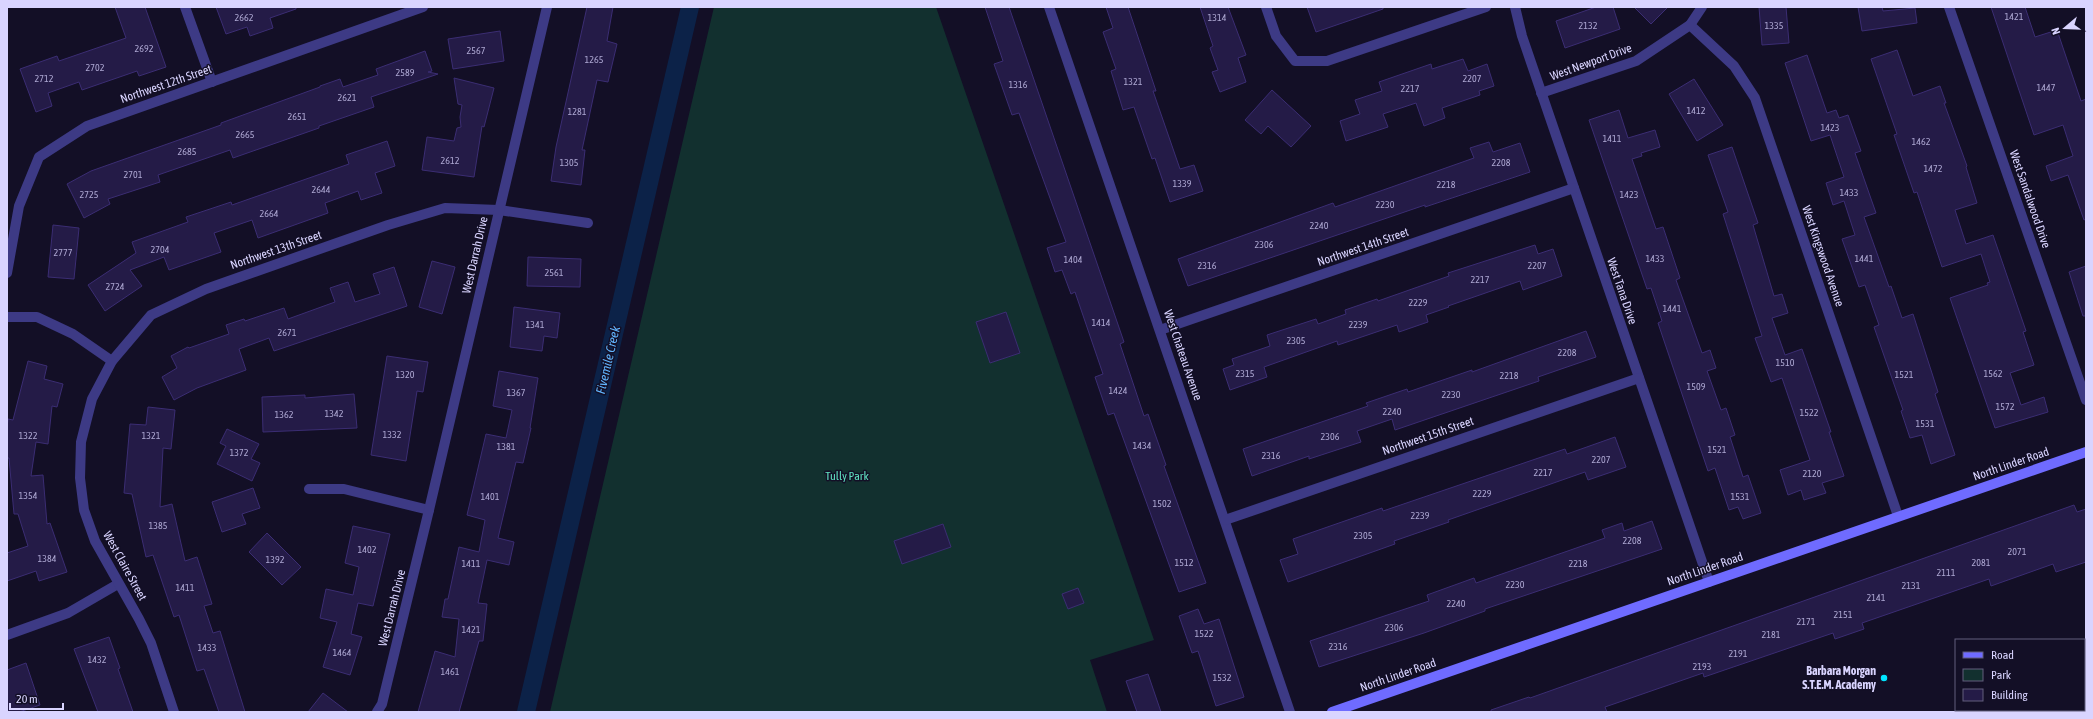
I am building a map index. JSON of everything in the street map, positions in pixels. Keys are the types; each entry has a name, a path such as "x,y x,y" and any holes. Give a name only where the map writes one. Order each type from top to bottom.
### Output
{"main road":[{"name":"North Linder Road","path":"1332,712 2086,452"}],"street":[{"path":"185,7 212,82"},
{"name":"Northwest 12th Street","path":"7,273 19,206 39,157 87,126 423,7"},
{"name":"West Darrah Drive","path":"377,712 382,704 429,510 546,7"},
{"name":"West Chateau Avenue","path":"1050,7 1290,712"},
{"path":"1266,7 1276,36 1295,61 1327,61 1486,7"},
{"name":"West Tana Drive","path":"1516,7 1522,36 1541,93 1708,582"},
{"name":"West Newport Drive","path":"1541,93 1636,60 1690,25 1702,7"},
{"name":"West Sandalwood Drive","path":"1949,7 2086,400"},
{"name":"West Kingswood Avenue","path":"1690,25 1734,66 1755,98 1898,516"},
{"name":"Northwest 14th Street","path":"1160,330 1574,188"},
{"name":"Northwest 13th Street","path":"112,361 151,316 206,289 388,225 445,208 499,210 588,222"},
{"path":"7,317 38,317 72,334 112,361"},
{"name":"West Claire Street","path":"112,361 92,399 81,442 80,478 84,510 94,540 151,643 174,712"},
{"name":"Northwest 15th Street","path":"1225,520 1638,378"},
{"path":"309,489 344,489 429,510"},
{"path":"7,635 68,613 118,584"}],"green space":[{"name":"Tully Park","path":"714,7 936,7 1154,640 1090,660 1107,712 550,712"}],"building":[{"path":"115,7 145,7 166,67 139,76 137,71 82,90 79,82 48,93 52,106 36,112 20,69 57,56 59,61 126,38"},
{"path":"216,7 296,7 296,9 270,18 273,28 250,36 247,27 226,34"},
{"path":"587,7 613,7 607,41 617,44 608,82 597,80 582,150 585,150 581,185 551,181 556,147"},
{"path":"985,7 1009,7 1124,342 1120,344 1144,416 1148,414 1166,465 1164,466 1206,583 1179,592 1114,413 1108,415 1095,377 1103,374 1075,292 1071,294 1062,270 1055,272 1047,248 1066,242 1019,113 1012,115 994,64 1003,61"},
{"path":"1106,7 1128,7 1156,91 1153,91 1180,169 1194,165 1203,191 1170,202 1155,158 1152,159 1134,107 1123,110 1111,71 1116,69 1103,32 1113,28"},
{"path":"1200,7 1228,7 1246,55 1238,58 1246,82 1220,92 1212,72 1218,70 1210,48 1213,46"},
{"path":"1307,7 1383,7 1383,9 1316,32"},
{"path":"1596,7 1613,7 1620,29 1565,48 1556,21"},
{"path":"1634,7 1668,7 1651,24"},
{"path":"1759,7 1786,7 1789,43 1762,45"},
{"path":"1858,7 1882,7 1883,11 1915,8 1917,23 1862,31"},
{"path":"1991,7 2025,7 2035,37 2057,30 2081,101 2086,99 2086,219 2084,220 2068,175 2051,181 2046,166 2073,156 2063,125 2034,135"},
{"path":"500,31 504,61 453,69 448,39"},
{"path":"1897,50 1913,96 1940,86 1946,103 1944,103 1967,166 1966,167 1977,203 1955,210 1966,244 1993,235 2026,331 2023,332 2034,365 2010,373 2021,405 2044,397 2048,412 1995,428 1950,298 1988,285 1987,283 1990,282 1981,254 1942,267 1917,192 1914,193 1894,135 1897,134 1871,59"},
{"path":"425,51 432,71 428,72 438,74 371,97 374,107 233,158 230,150 158,175 160,182 108,199 110,204 84,218 67,184 91,171 221,125 221,123 320,86 340,79 343,87 378,75 376,69"},
{"path":"1807,55 1827,113 1836,110 1839,118 1848,115 1861,151 1855,153 1876,213 1864,217 1889,287 1891,286 1902,318 1913,314 1938,392 1935,394 1955,455 1931,464 1922,435 1910,438 1901,411 1903,410 1874,327 1879,325 1865,285 1859,287 1842,239 1855,235 1844,201 1833,205 1826,183 1844,177 1830,135 1811,141 1785,63"},
{"path":"1463,59 1468,71 1487,64 1494,86 1479,91 1480,95 1442,108 1445,118 1424,126 1416,103 1383,114 1388,127 1346,141 1340,121 1360,114 1355,100 1382,91 1379,82 1431,64 1432,69"},
{"path":"454,78 494,88 484,127 482,126 474,177 422,170 427,137 454,141 457,128 461,127 460,117 462,105 458,104"},
{"path":"1694,79 1723,125 1697,141 1669,94"},
{"path":"1272,90 1311,126 1291,147 1268,126 1261,134 1245,120"},
{"path":"1619,110 1628,138 1655,130 1660,147 1641,153 1642,156 1632,159 1656,229 1663,227 1680,278 1676,280 1702,353 1710,350 1716,368 1707,371 1721,410 1726,408 1735,435 1730,437 1743,477 1748,475 1761,513 1743,519 1738,507 1729,510 1715,468 1708,471 1658,323 1662,321 1651,288 1647,289 1589,120"},
{"path":"387,141 395,166 375,173 382,193 361,200 358,191 325,203 328,213 258,238 252,220 214,233 221,252 169,270 164,257 130,270 142,286 105,311 88,285 136,253 132,242 188,222 186,217 231,202 232,205 349,164 346,155"},
{"path":"1489,142 1493,152 1520,143 1530,172 1425,207 1425,205 1188,286 1178,259 1333,203 1335,207 1474,158 1470,148"},
{"path":"1732,147 1758,223 1753,225 1774,296 1782,294 1788,313 1772,318 1785,355 1802,349 1831,432 1829,432 1844,476 1822,483 1826,493 1804,500 1801,490 1788,495 1780,470 1810,460 1782,378 1771,382 1755,338 1762,336 1723,214 1728,212 1708,155"},
{"path":"53,225 79,228 74,279 48,277"},
{"path":"1535,245 1538,254 1553,249 1562,276 1523,290 1520,281 1426,315 1428,322 1399,332 1397,325 1338,345 1337,341 1264,367 1267,377 1230,390 1223,369 1234,365 1232,359 1270,346 1267,335 1316,319 1318,324 1346,314 1345,310 1377,299 1378,301 1449,276 1448,273"},
{"path":"528,257 581,259 580,287 527,286"},
{"path":"432,261 455,267 442,314 419,307"},
{"path":"2086,266 2086,316 2083,316 2069,272"},
{"path":"394,267 407,306 274,351 269,338 239,349 246,370 197,388 174,400 162,377 177,368 171,356 188,347 189,348 229,334 226,325 244,319 245,321 284,308 288,319 335,302 330,288 348,282 355,302 380,294 373,274"},
{"path":"514,307 560,313 557,338 544,336 542,351 510,347"},
{"path":"1006,312 1020,353 990,363 976,322"},
{"path":"1586,331 1596,357 1538,377 1539,381 1395,430 1392,419 1357,431 1361,442 1309,459 1309,456 1252,476 1243,449 1368,406 1366,403 1407,389 1408,392 1472,370 1472,372"},
{"path":"387,356 428,362 423,392 417,391 406,461 371,455"},
{"path":"28,361 47,366 44,379 63,384 57,407 52,406 48,444 36,442 31,476 43,475 47,524 50,523 67,572 39,581 36,571 7,581 7,553 28,546 18,514 14,514 9,458 7,458 7,428 8,419 13,420"},
{"path":"499,371 538,378 531,428 523,463 516,462 498,538 514,542 509,565 487,560 478,603 487,604 483,641 479,641 459,712 418,712 435,651 455,657 459,619 442,617 445,599 448,599 459,547 479,552 485,520 467,515 486,434 506,438 512,410 493,406"},
{"path":"354,394 357,428 263,432 262,397 305,395 305,398"},
{"path":"148,407 175,410 171,449 163,448 160,507 172,504 185,561 197,557 212,604 204,606 213,633 220,631 245,712 219,712 204,669 197,671 179,615 174,617 153,555 146,557 132,494 124,493 130,424 146,425"},
{"path":"227,429 259,444 251,459 260,463 252,481 217,464 226,446 220,443"},
{"path":"1615,437 1626,467 1588,480 1585,472 1448,520 1449,522 1394,541 1395,544 1288,582 1280,560 1298,554 1293,539 1382,508 1383,511 1565,449 1567,454"},
{"path":"253,488 260,508 242,514 246,524 222,532 212,502"},
{"path":"2074,505 2077,512 2086,509 2086,562 2056,572 2053,564 1991,586 1989,579 1862,623 1864,629 1835,639 1833,633 1704,677 1703,673 1605,707 1607,712 1491,712 1491,710 1529,697 1530,698"},
{"path":"1652,521 1662,549 1485,609 1485,611 1424,633 1319,667 1310,641 1429,601 1427,595 1474,578 1476,583 1605,538 1602,530 1622,523 1624,531"},
{"path":"943,524 951,547 902,564 894,541"},
{"path":"353,526 390,534 373,606 358,603 351,634 362,637 350,675 323,667 337,622 320,618 326,589 353,595 359,567 345,563"},
{"path":"267,533 301,567 282,585 249,552"},
{"path":"1078,588 1084,603 1068,609 1062,594"},
{"path":"1198,609 1204,624 1219,619 1244,697 1216,706 1198,651 1192,653 1179,616"},
{"path":"109,637 133,712 98,712 74,649"},
{"path":"26,663 40,705 19,712 7,712 7,670"},
{"path":"1148,674 1161,712 1137,712 1126,681"},
{"path":"323,693 348,712 308,712"}],"waterway":[{"name":"Fivemile Creek","path":"526,712 690,7"}],"place":[{"name":"Barbara Morgan S.T.E.M. Academy","path":"1884,678"}]}
